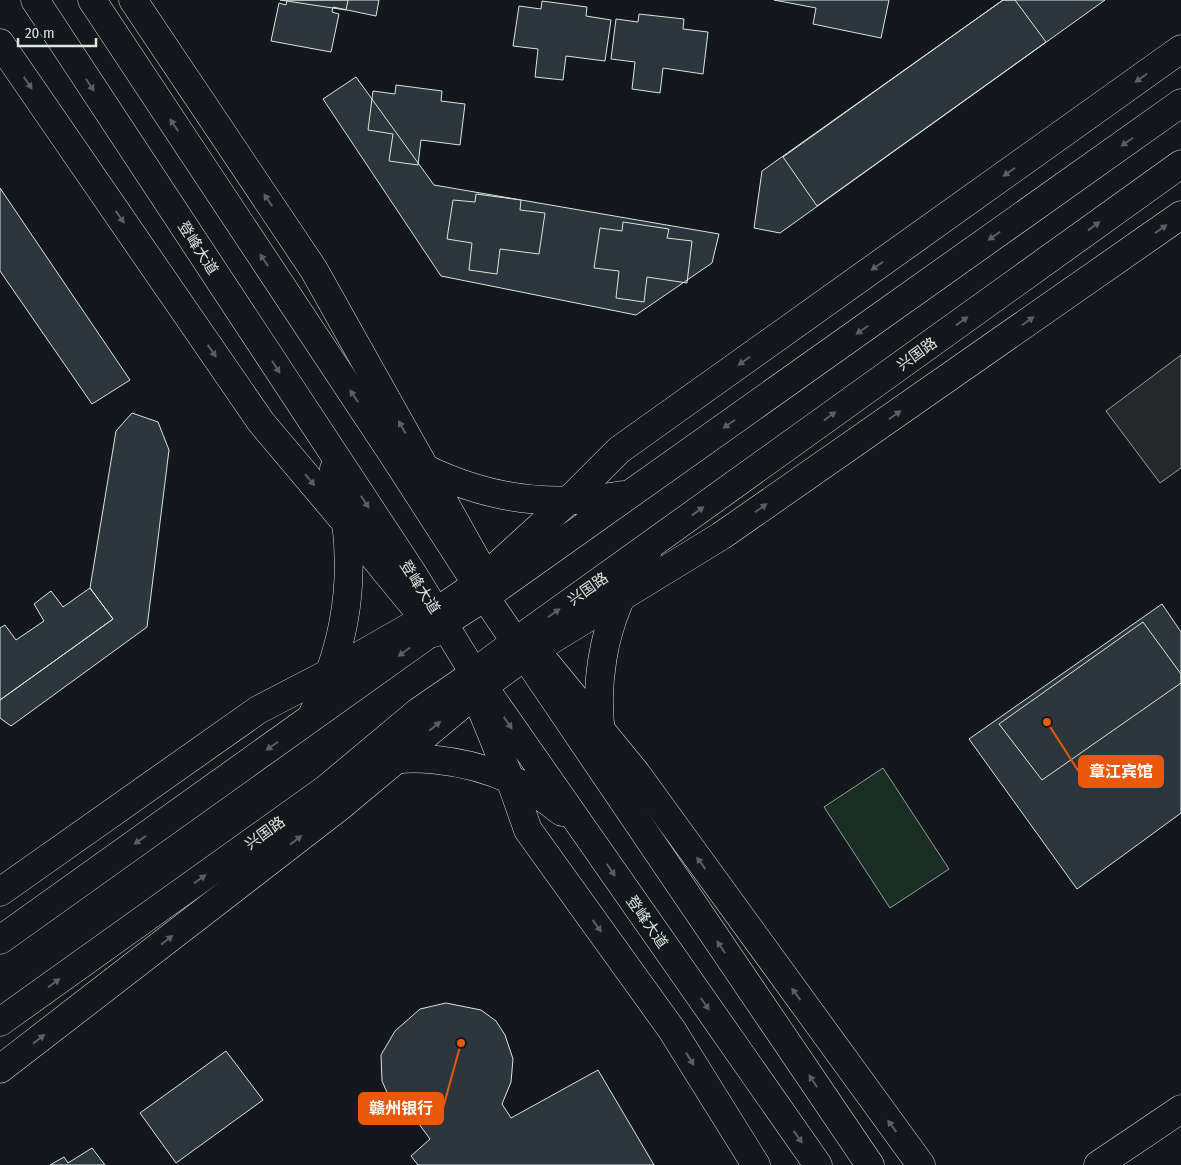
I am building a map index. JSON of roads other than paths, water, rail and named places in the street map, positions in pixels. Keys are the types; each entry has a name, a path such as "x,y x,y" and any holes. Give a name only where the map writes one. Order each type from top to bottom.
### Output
{"main road":[{"name":"登峰大道","path":"35,0 325,441 434,621 475,683 588,837 818,1165"},
{"path":"92,0 390,450 525,646 618,795 870,1165"},
{"path":"133,0 314,270 425,469 485,587"},
{"path":"0,43 261,422 346,523 434,621"},
{"path":"485,587 618,450 1181,50"},
{"path":"0,940 310,719 434,621 630,494 1181,103"},
{"name":"兴国路","path":"0,1022 326,790 418,712 475,683 525,646 659,539 1181,164"},
{"path":"525,646 622,596 721,536 1181,215"},
{"path":"310,719 331,672 342,635 347,606 349,576 349,541 344,507 325,441"},
{"path":"390,450 448,480 478,490 510,497 540,501 568,501 600,499 630,494"},
{"path":"618,795 602,746 598,695 600,669 605,641 614,613 628,583 659,539"},
{"path":"0,892 258,710 434,621"},
{"path":"525,646 636,773 920,1165"},
{"path":"0,1069 338,808 394,760 475,683 528,830 672,1030 756,1165"},
{"path":"326,790 366,766 394,760 427,759 458,762 510,779 548,801 567,815 588,837"},
{"path":"1098,1165 1181,1109"}],"place":[{"name":"章江宾馆","path":"1047,722"},
{"name":"赣州银行","path":"461,1043"}]}
